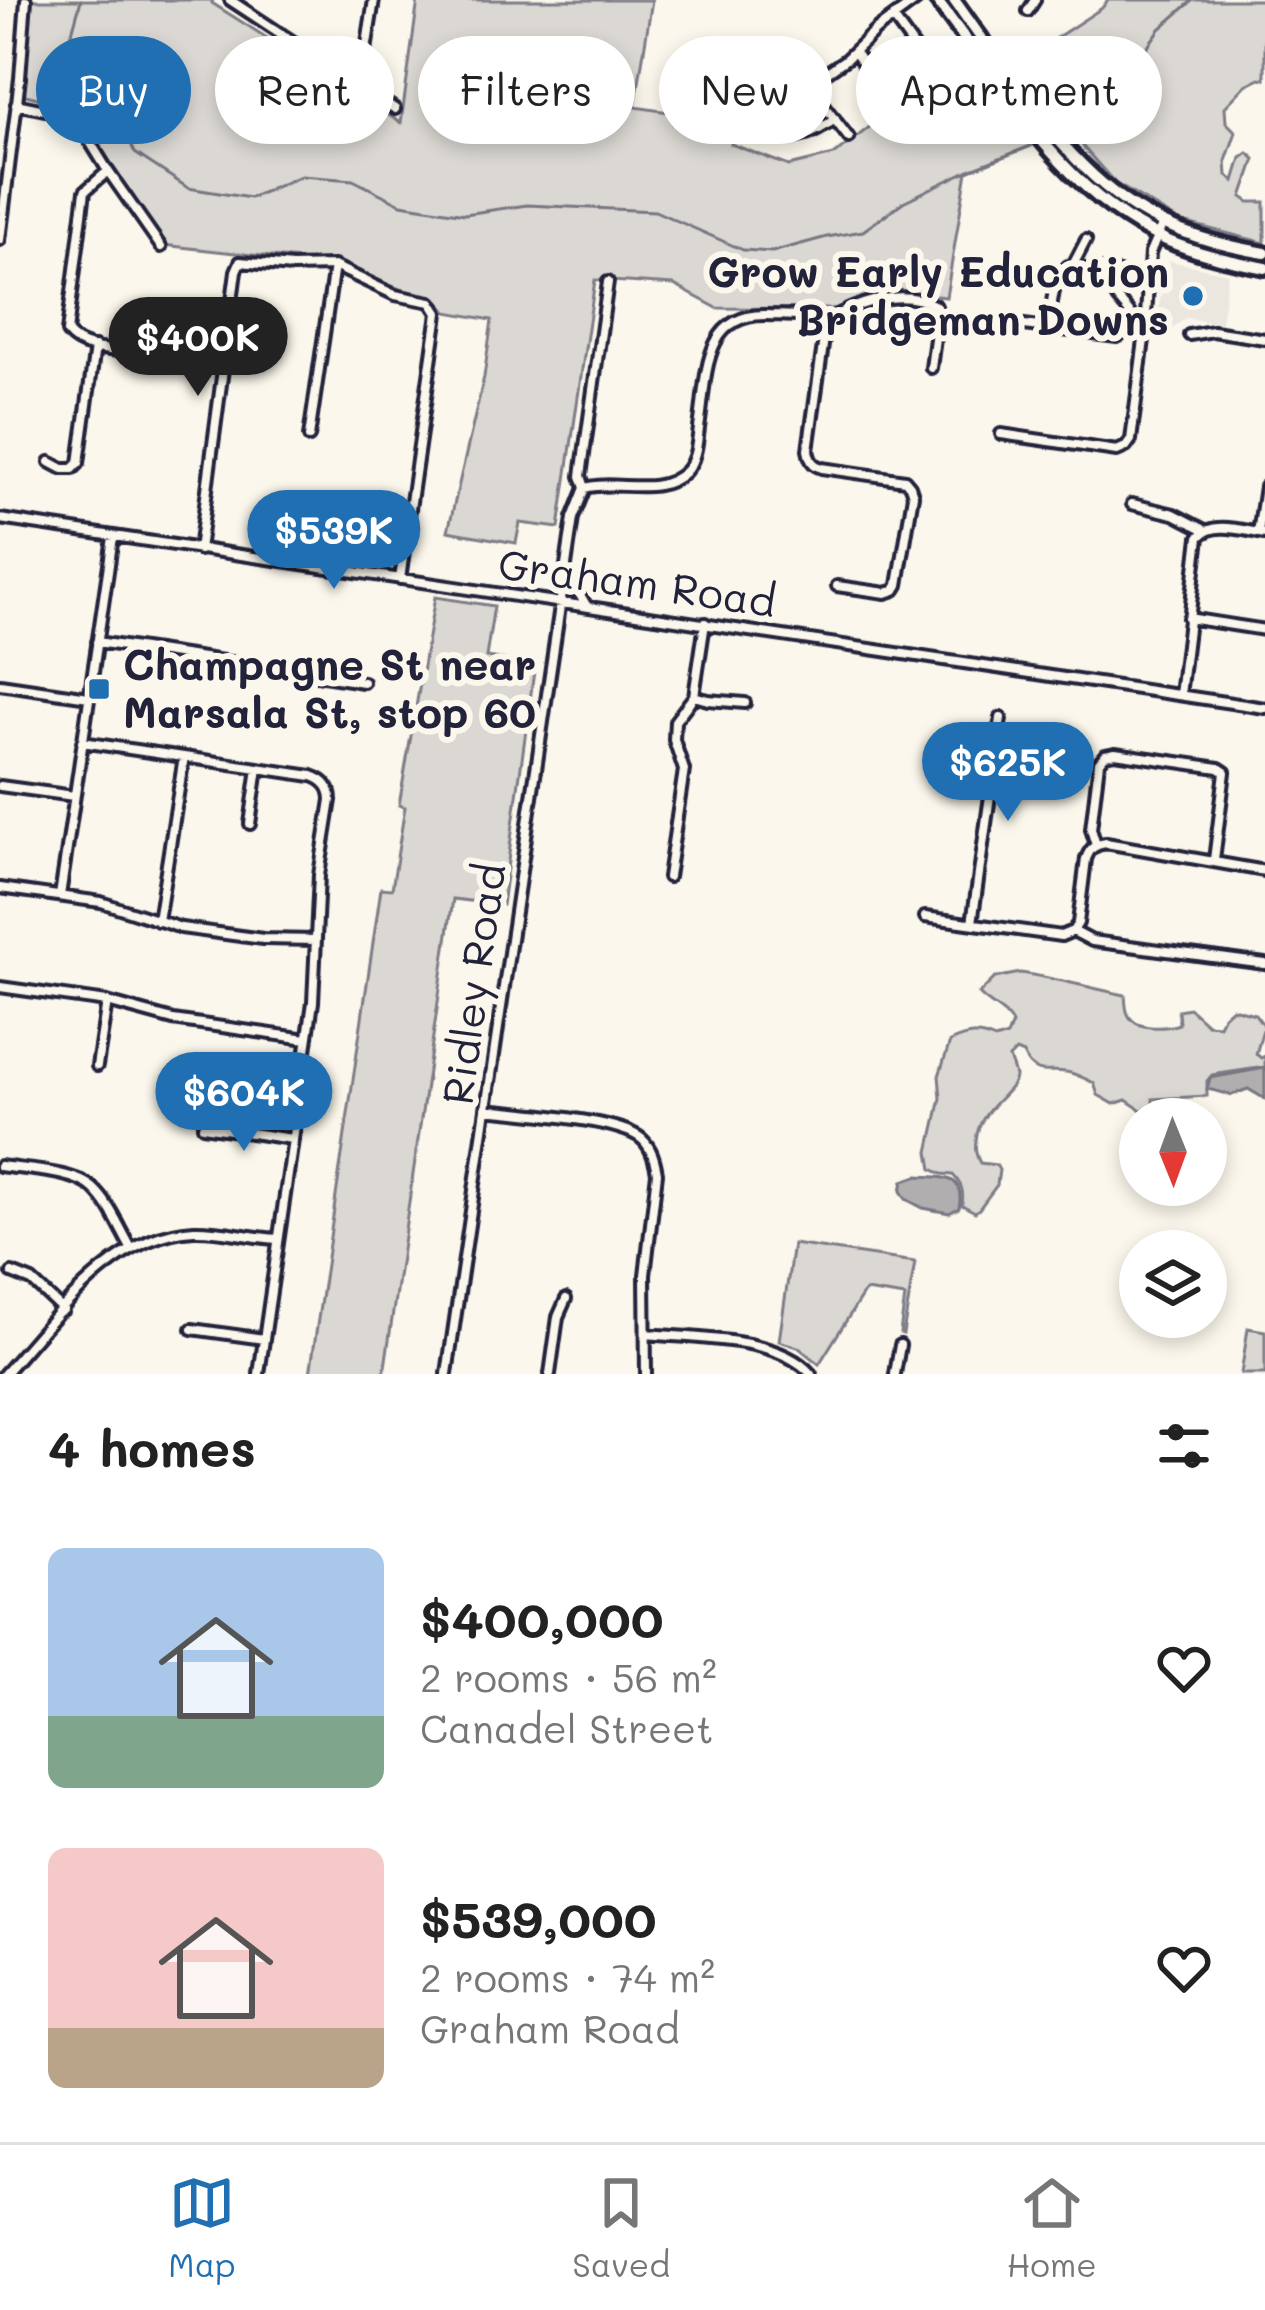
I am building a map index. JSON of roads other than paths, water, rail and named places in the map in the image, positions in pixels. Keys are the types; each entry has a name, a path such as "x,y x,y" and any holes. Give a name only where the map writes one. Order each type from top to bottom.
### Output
{"main road":[{"path":"936,0 1064,167 1107,206 1157,236 1198,252 1265,268"},
{"path":"954,0 1075,159 1113,193 1163,223 1213,242 1265,254"}],"street":[{"path":"0,240 26,0"},
{"path":"230,0 285,36"},
{"path":"368,36 374,0"},
{"path":"832,67 917,0"},
{"path":"892,18 905,36"},
{"path":"16,104 64,114 79,124 161,247"},
{"path":"832,115 849,138"},
{"path":"108,171 86,190 67,326 74,342 146,353"},
{"path":"1001,434 1117,451 1126,447 1131,440 1148,309 1150,253 1163,223"},
{"path":"1072,267 1086,240"},
{"path":"199,550 240,262 334,266 395,295 431,302 439,314 400,579"},
{"path":"309,437 334,266"},
{"path":"1049,328 1057,278 1064,268 1119,273 1130,268"},
{"path":"1024,325 1117,337 1128,329 1129,312 1118,298 1119,273"},
{"name":"Ridley Road","path":"447,1374 565,569 573,518 585,488 580,476 608,282"},
{"path":"591,298 605,300"},
{"path":"822,323 884,298 929,302 938,316 931,368"},
{"path":"1129,312 1148,309"},
{"path":"585,488 669,483 686,471 695,455 712,347 722,329 750,315 811,317 825,331 810,460 822,468 904,480 913,495 895,590 886,593 837,586"},
{"path":"1190,335 1213,331 1265,339"},
{"path":"50,462 73,470 79,463 95,347"},
{"path":"1180,695 1199,537 1214,527 1262,534 1265,487"},
{"path":"1132,504 1174,514 1205,530"},
{"name":"Graham Road","path":"0,519 1265,708"},
{"path":"60,896 113,537"},
{"path":"565,569 587,606"},
{"path":"1188,618 1265,630"},
{"path":"668,877 684,770 674,740 675,721 694,696 705,623"},
{"path":"97,642 363,682"},
{"path":"0,684 89,697"},
{"path":"694,696 745,703"},
{"path":"972,923 1000,718"},
{"path":"82,742 312,776 326,784 331,800 320,875 315,980 260,1374"},
{"path":"1096,845 1091,829 1099,762 1115,753 1225,772 1214,860"},
{"path":"158,922 184,757"},
{"path":"250,824 258,768"},
{"path":"326,784 336,778"},
{"path":"0,786 74,796"},
{"path":"925,916 1060,936 1073,931 1089,850 1106,843 1265,871"},
{"path":"0,887 101,902 158,922 244,937 316,940"},
{"path":"1073,931 1092,941 1265,964"},
{"path":"0,987 107,1002 173,1020 307,1039"},
{"path":"98,1066 107,1002"},
{"path":"486,1109 622,1128 647,1144 657,1173 645,1275 646,1374"},
{"path":"203,1126 292,1139"},
{"path":"0,1166 89,1180 130,1248"},
{"path":"4,1374 105,1267 130,1248 164,1234 196,1230 278,1239"},
{"path":"12,1273 32,1281 63,1310"},
{"path":"550,1374 558,1317 566,1300"},
{"path":"192,1329 264,1339"},
{"path":"646,1334 768,1347 796,1358 812,1374"},
{"path":"895,1374 900,1345"}],"waterway":[{"path":"81,0 71,36 103,82 135,153 188,188 250,198 301,176 353,180 401,204 465,214 527,205 655,211 743,250 772,252 863,231 903,202 1031,146"},
{"path":"1155,36 1193,0"}],"place":[{"name":"Grow Early Education Bridgeman Downs","path":"1193,296"},
{"name":"Champagne St near Marsala St, stop 60","path":"99,689"}]}
